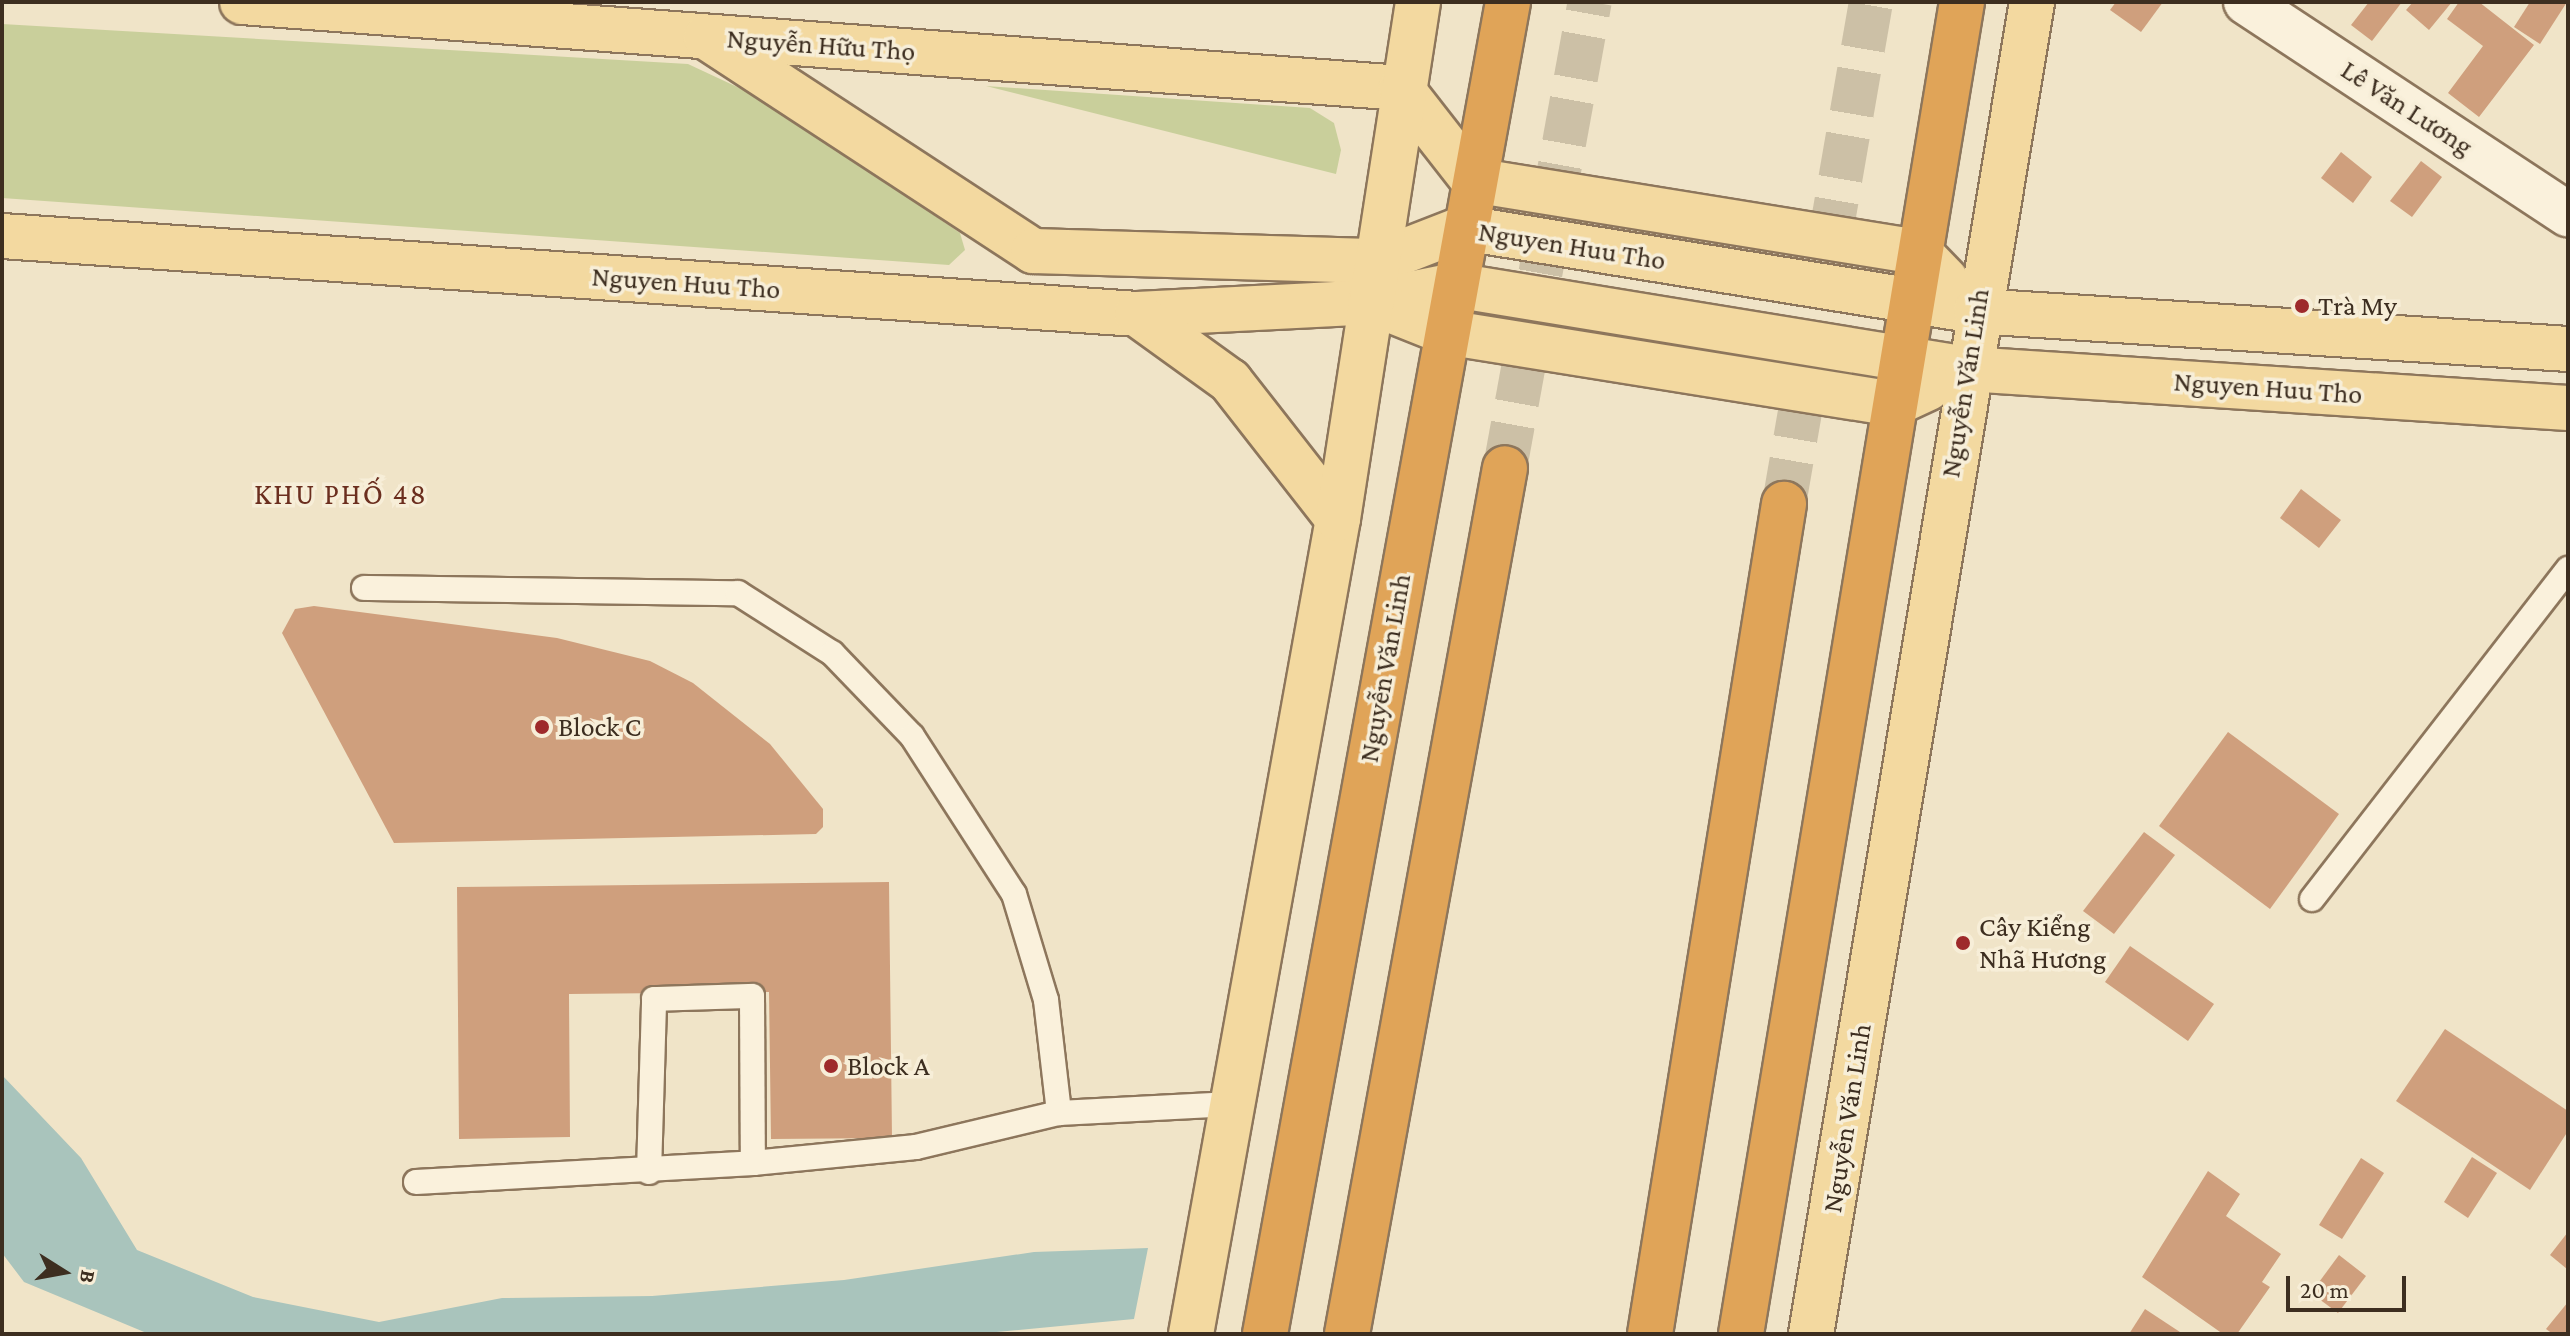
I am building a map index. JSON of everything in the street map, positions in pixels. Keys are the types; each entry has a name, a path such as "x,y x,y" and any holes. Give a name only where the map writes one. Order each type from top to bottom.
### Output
{"highway":[{"name":"Nguyễn Văn Linh","path":"1265,1334 1445,332 1508,2"},
{"path":"1741,1334 1962,2"},
{"path":"1347,1334 1505,468"},
{"path":"1650,1334 1784,504"}],"main road":[{"name":"Nguyễn Hữu Thọ","path":"242,2 1401,88"},
{"path":"1191,1334 1338,519 1401,88 1418,2"},
{"name":"Nguyễn Văn Linh","path":"1811,1334 1976,311 2032,2"},
{"name":"Nguyen Huu Tho","path":"706,37 1033,251 1374,281 1454,285 1967,369 2568,408"},
{"name":"Nguyen Huu Tho","path":"1401,88 1473,180 1919,252"},
{"name":"Nguyen Huu Tho","path":"2,236 1137,314 1374,281 1464,228 1976,311 2568,349"},
{"path":"1919,252 1976,311"},
{"name":"Nguyen Huu Tho","path":"1374,281 1445,332 1894,404 1967,369"},
{"path":"1137,314 1230,381 1338,519"}],"street":[{"name":"Lê Văn Lương","path":"2246,2 2568,214"}],"lane":[{"path":"2312,899 2568,569"},
{"path":"364,588 738,593 832,653 912,736 1014,894 1046,1000 1059,1113"},
{"path":"649,1172 654,999 752,996 753,1163"},
{"path":"416,1182 649,1172 753,1163 916,1147 1059,1113 1232,1104"}],"green space":[{"path":"2,24 688,64 767,101 960,233 965,250 949,265 2,198"},
{"path":"986,86 1310,108 1334,123 1341,150 1336,174"}],"water":[{"path":"2,1075 81,1158 137,1250 253,1297 379,1322 502,1298 652,1296 844,1280 1034,1252 1148,1248 1134,1319 975,1334 149,1334 24,1282 2,1253"}],"building":[{"path":"2116,2 2163,2 2141,32 2110,10"},
{"path":"2369,2 2402,2 2372,41 2351,25"},
{"path":"2413,2 2452,2 2429,30 2406,10"},
{"path":"2459,2 2479,2 2534,45 2479,117 2448,93 2483,46 2447,19"},
{"path":"2530,2 2567,2 2540,44 2514,27"},
{"path":"2341,152 2372,177 2353,203 2321,178"},
{"path":"2421,161 2442,177 2412,217 2390,201"},
{"path":"2301,489 2341,520 2319,548 2280,518"},
{"name":"Block C","path":"314,606 557,638 650,661 693,683 770,744 823,809 823,827 816,834 394,843 282,633 295,609"},
{"path":"2228,732 2339,814 2270,909 2159,826"},
{"path":"2144,832 2175,855 2114,934 2083,911"},
{"name":"Block A","path":"889,882 892,1138 771,1139 769,992 569,994 570,1137 459,1139 457,887"},
{"path":"2130,946 2214,1004 2188,1041 2105,982"},
{"path":"2445,1029 2568,1111 2568,1131 2530,1190 2396,1101"},
{"path":"2472,1157 2497,1173 2468,1218 2444,1202"},
{"path":"2361,1158 2384,1173 2342,1239 2319,1225"},
{"path":"2208,1171 2240,1194 2226,1216 2281,1254 2262,1282 2270,1287 2237,1334 2223,1334 2142,1277"},
{"path":"2568,1232 2568,1267 2567,1269 2550,1255"},
{"path":"2339,1255 2366,1276 2338,1313 2311,1293"},
{"path":"2568,1302 2568,1334 2553,1334 2546,1329"},
{"path":"2145,1309 2183,1334 2129,1334"}],"tunnel":[{"path":"1505,468 1590,2"},
{"path":"1784,504 1871,2"}],"place":[{"name":"Trà My","path":"2302,306"},
{"name":"Block C","path":"542,727"},
{"name":"Cây Kiểng Nhã Hương","path":"1963,943"},
{"name":"Block A","path":"831,1066"}],"district":[{"name":"KHU PHỐ 48","path":"341,494"}]}
